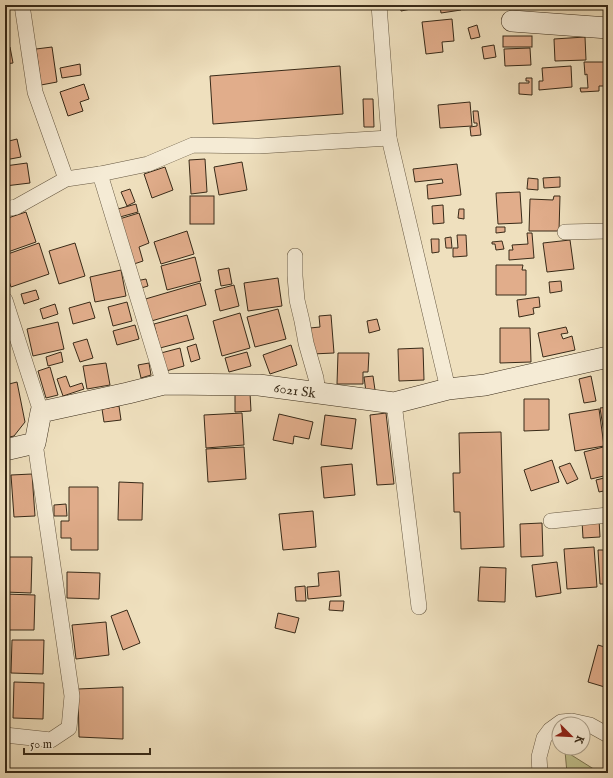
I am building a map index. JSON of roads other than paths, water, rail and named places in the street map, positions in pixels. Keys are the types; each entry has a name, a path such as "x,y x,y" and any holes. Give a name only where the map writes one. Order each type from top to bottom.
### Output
{"street":[{"path":"22,5 35,92 66,179"},
{"path":"379,5 389,138 448,388"},
{"path":"512,21 608,28"},
{"path":"5,209 16,207 66,179 148,164 193,145 259,146 389,138"},
{"path":"100,174 164,384"},
{"path":"565,232 608,231"},
{"path":"295,256 297,300 306,343 316,378 318,393"},
{"path":"5,300 41,412 36,443 72,696 70,728 51,740 5,735"},
{"name":"6021 Sk","path":"41,412 128,394 164,384 259,385 394,403 448,388 485,386 608,357"},
{"path":"394,403 419,607"},
{"path":"5,450 36,443"},
{"path":"551,521 608,515"},
{"path":"540,773 539,757 544,738 550,730 561,722 572,721 590,725 608,735"}]}
